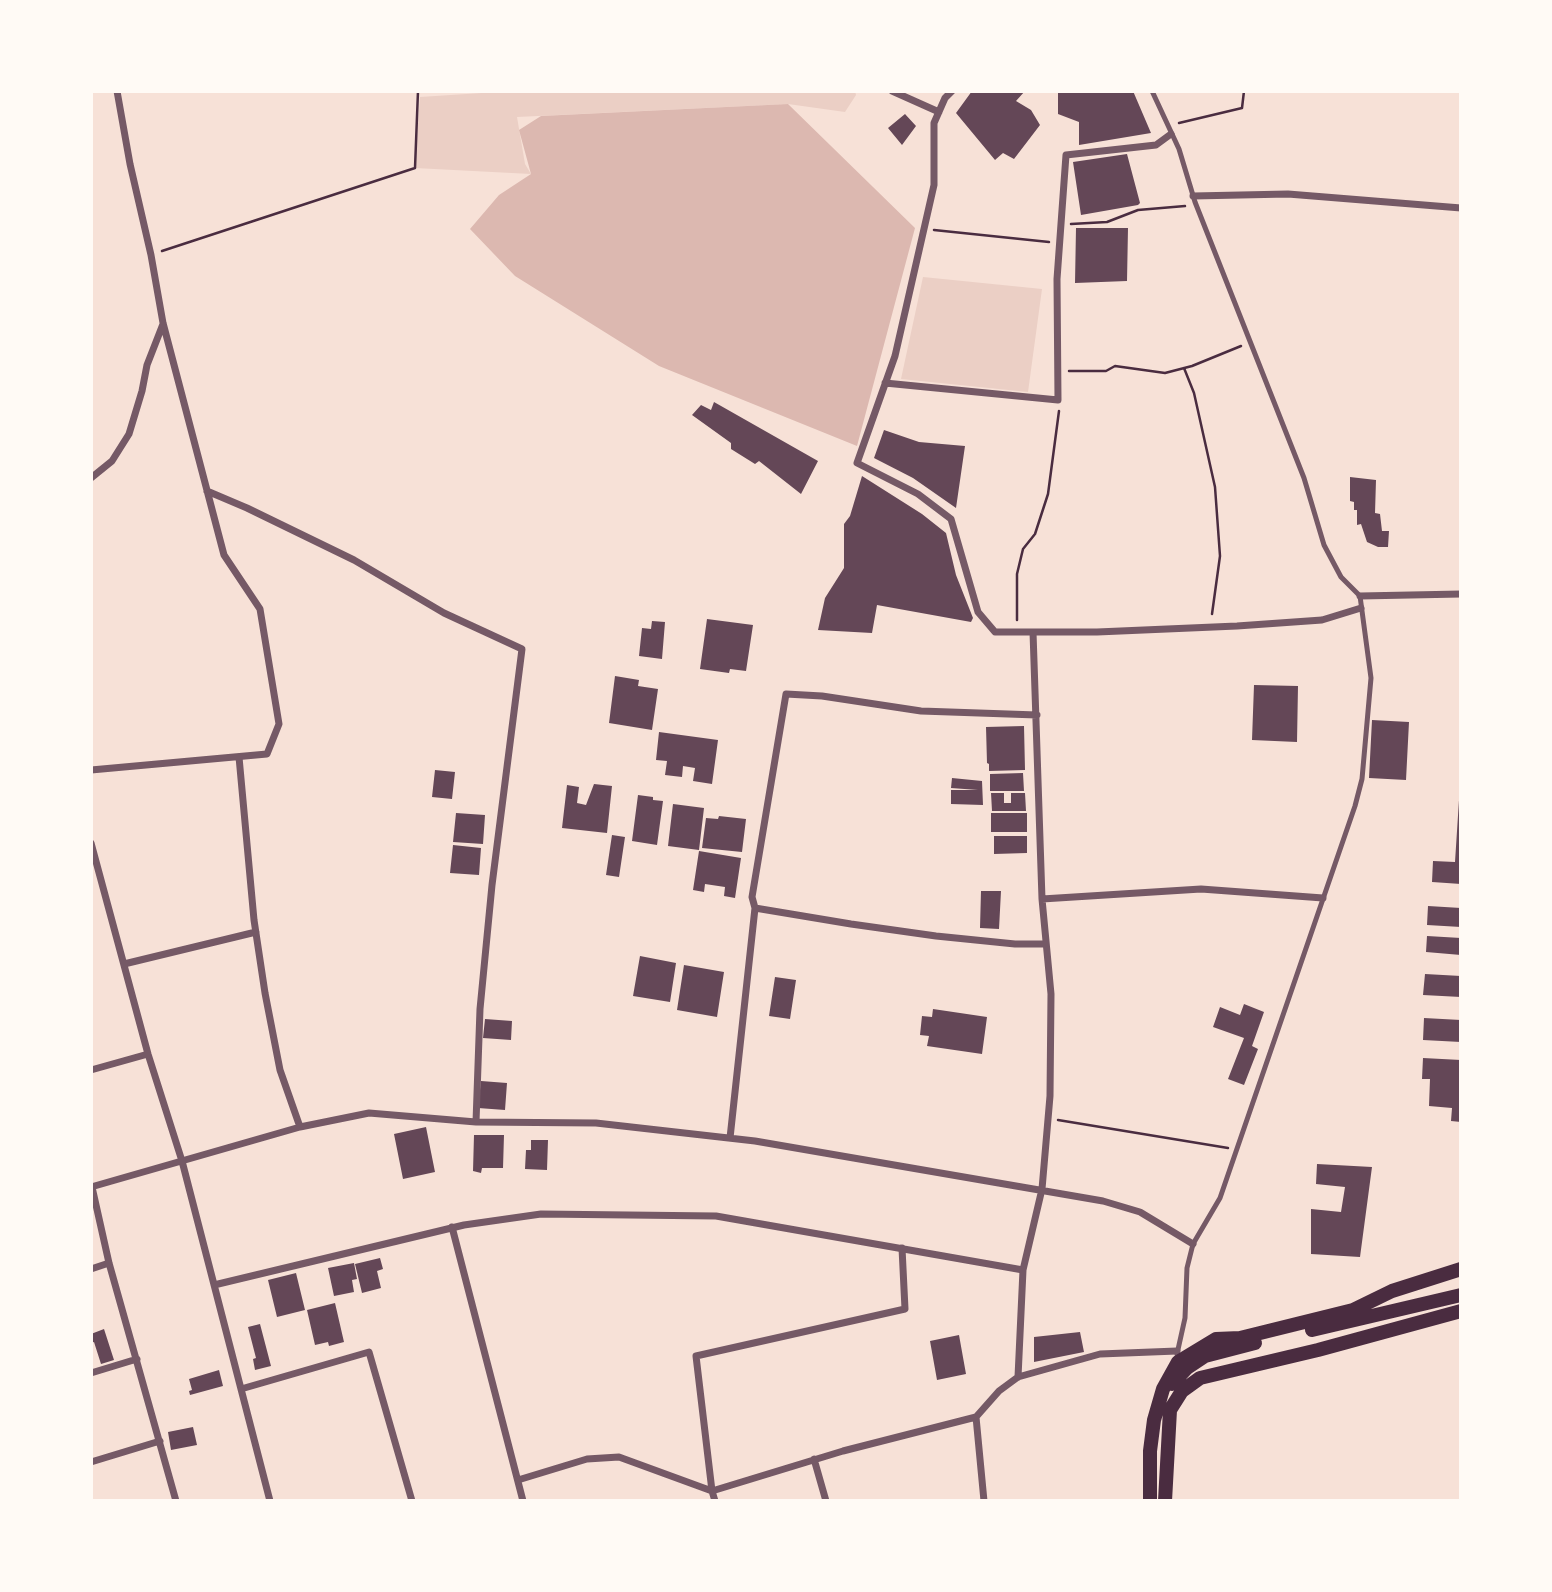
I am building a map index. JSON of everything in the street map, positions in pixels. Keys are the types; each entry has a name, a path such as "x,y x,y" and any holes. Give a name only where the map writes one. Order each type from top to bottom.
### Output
{"main road":[{"path":"1152,1501 1150,1451 1154,1420 1163,1389 1178,1363 1216,1339 1240,1338 1353,1310 1392,1291 1461,1269"},
{"path":"1152,1501 1158,1439 1169,1390 1178,1377 1205,1356 1461,1295"},
{"path":"1165,1501 1170,1410 1182,1391 1200,1378 1318,1350 1461,1311"}],"street":[{"path":"91,770 267,754 279,724 260,609 223,555 163,323 117,91"},
{"path":"892,91 939,112"},
{"path":"952,91 945,98 934,123 934,185 895,356 857,463 918,494 951,519 978,612 995,632 1210,628 1322,620 1361,608"},
{"path":"885,383 1058,400 1057,279 1066,155 1156,145 1170,130"},
{"path":"1194,199 1288,194 1461,208"},
{"path":"91,478 112,461 128,433 163,323"},
{"path":"207,491 354,560 444,613 522,649 480,1009 476,1122"},
{"path":"1360,596 1461,594"},
{"path":"1018,1377 1023,1270 1042,1189 1048,1118 1051,994 1042,899 1033,632"},
{"path":"730,1138 755,908 752,897 786,694 822,696 921,711 1037,715"},
{"path":"239,757 256,932 280,1070 300,1127"},
{"path":"91,843 148,1054 183,1161 270,1501"},
{"path":"1042,899 1202,889 1323,898"},
{"path":"755,908 936,936 1015,944 1046,944"},
{"path":"124,964 256,932"},
{"path":"91,1070 148,1054"},
{"path":"176,1501 109,1263 91,1187 300,1127 369,1113 476,1122 596,1123 730,1138 1102,1201 1140,1212 1193,1244"},
{"path":"214,1284 452,1227 541,1214 716,1216 1023,1270"},
{"path":"452,1227 523,1501"},
{"path":"715,1501 696,1356 905,1309 902,1248"},
{"path":"91,1269 109,1263"},
{"path":"518,1480 587,1459 619,1457 712,1490 814,1459 976,1417 999,1391 1018,1377 1100,1354 1177,1351"},
{"path":"241,1390 369,1352 412,1501"},
{"path":"91,1373 137,1359"},
{"path":"976,1417 984,1501"},
{"path":"91,1462 160,1441"},
{"path":"814,1459 826,1501"}],"lane":[{"path":"1152,91 1179,149 1194,199 1304,478 1324,545 1341,577 1360,596 1371,678 1362,779 1355,806 1237,1150 1212,1215 1193,1244 1187,1268 1185,1318 1174,1370"}],"path":[{"path":"151,255 415,168 418,91"},
{"path":"1170,130 1242,107 1244,91"},
{"path":"1061,224 1107,222 1138,210 1188,205 1194,199"},
{"path":"925,229 1059,243"},
{"path":"1059,372 1106,370 1115,366 1165,373 1251,342"},
{"path":"1184,368 1194,393 1215,487 1220,556 1210,628"},
{"path":"1016,632 1017,574 1023,549 1035,534 1048,495 1060,413 1058,400"},
{"path":"1048,1118 1237,1150"}],"shaded area":[{"path":"513,91 855,91 856,95 845,112 788,104 517,117 525,164 531,174 415,168 420,97"},
{"path":"788,104 915,228 857,446 659,366 515,276 470,229 499,195 531,174 519,130 541,116"},
{"path":"923,277 1042,289 1028,392 901,379"}],"building":[{"path":"972,91 1025,91 1016,101 1031,110 1040,125 1014,159 1003,153 995,160 956,113"},
{"path":"1058,91 1133,91 1151,133 1079,145 1079,122 1058,114"},
{"path":"905,114 916,126 902,145 888,128"},
{"path":"1127,154 1140,203 1081,215 1073,162"},
{"path":"1076,228 1128,228 1127,281 1075,283"},
{"path":"714,402 818,461 801,494 759,461 755,464 731,449 731,443 692,415 701,405 711,410"},
{"path":"884,430 919,442 965,446 956,508 913,478 874,458"},
{"path":"862,476 922,514 946,533 956,575 973,618 971,622 877,605 872,633 818,630 825,598 844,568 844,524 850,516"},
{"path":"1350,477 1376,480 1375,513 1380,514 1382,531 1389,531 1388,547 1378,547 1367,542 1361,524 1357,525 1357,510 1354,510 1354,502 1350,501"},
{"path":"707,619 753,625 746,671 730,669 729,673 700,669"},
{"path":"652,621 665,622 662,659 639,656 642,628 651,629"},
{"path":"615,676 639,680 638,686 658,689 652,730 609,723"},
{"path":"1254,685 1298,686 1297,742 1252,740"},
{"path":"1372,720 1409,722 1406,780 1369,778"},
{"path":"1024,726 1025,770 989,771 986,727"},
{"path":"659,732 718,740 712,784 693,781 695,768 683,766 682,777 665,775 667,761 656,760"},
{"path":"435,770 455,772 452,799 432,797"},
{"path":"1023,773 1024,791 990,791 990,774"},
{"path":"952,778 982,781 983,805 951,804 951,790 978,790 951,788"},
{"path":"594,784 612,786 607,833 562,828 567,785 579,787 577,803 586,805"},
{"path":"991,793 1004,793 1004,803 1011,803 1011,793 1025,793 1026,811 992,811"},
{"path":"638,795 663,801 657,845 632,841"},
{"path":"1459,800 1461,884 1432,882 1433,861 1455,862"},
{"path":"673,804 704,808 699,850 668,846"},
{"path":"456,813 485,815 483,844 453,842"},
{"path":"991,813 1027,813 1027,832 991,832"},
{"path":"719,816 746,819 742,852 702,848 706,818 718,819"},
{"path":"612,835 625,837 619,877 606,875"},
{"path":"994,836 1027,836 1027,853 994,854"},
{"path":"453,845 481,848 479,875 450,873"},
{"path":"699,851 741,858 735,898 724,896 725,887 705,884 704,892 693,890"},
{"path":"981,891 1001,891 999,929 980,928"},
{"path":"1428,906 1461,908 1461,927 1427,925"},
{"path":"1427,936 1461,938 1461,955 1426,952"},
{"path":"640,956 676,963 670,1002 633,996"},
{"path":"684,965 724,972 717,1017 677,1010"},
{"path":"1425,974 1461,976 1461,997 1423,995"},
{"path":"775,977 796,980 790,1019 769,1016"},
{"path":"1244,1004 1264,1012 1252,1046 1258,1049 1244,1085 1228,1079 1244,1038 1213,1027 1220,1007 1240,1015"},
{"path":"933,1009 987,1017 982,1054 927,1046 929,1036 920,1035 922,1016 932,1017"},
{"path":"1424,1018 1461,1020 1461,1042 1423,1040"},
{"path":"485,1019 512,1021 511,1040 483,1038"},
{"path":"1423,1058 1461,1060 1461,1122 1451,1121 1452,1108 1429,1106 1430,1079 1422,1079"},
{"path":"481,1081 507,1083 505,1110 478,1108"},
{"path":"426,1127 435,1172 403,1179 394,1134"},
{"path":"474,1135 504,1135 503,1168 482,1168 481,1173 473,1171"},
{"path":"531,1140 548,1140 547,1170 525,1169 526,1150 531,1150"},
{"path":"1317,1164 1372,1167 1360,1257 1311,1254 1311,1209 1341,1212 1345,1187 1316,1184"},
{"path":"380,1258 383,1269 377,1271 381,1288 362,1293 355,1264"},
{"path":"354,1263 357,1279 352,1280 354,1292 334,1296 328,1268"},
{"path":"296,1273 305,1310 277,1317 268,1280"},
{"path":"335,1303 344,1342 329,1346 328,1342 315,1345 307,1310"},
{"path":"260,1324 271,1366 255,1370 253,1359 256,1358 248,1327"},
{"path":"104,1329 114,1360 101,1364 94,1342 91,1343 91,1334"},
{"path":"1080,1332 1084,1352 1034,1362 1034,1337"},
{"path":"959,1335 966,1374 937,1380 930,1341"},
{"path":"219,1370 223,1386 190,1395 189,1391 192,1390 189,1379"},
{"path":"193,1427 197,1445 171,1450 168,1432"}]}
